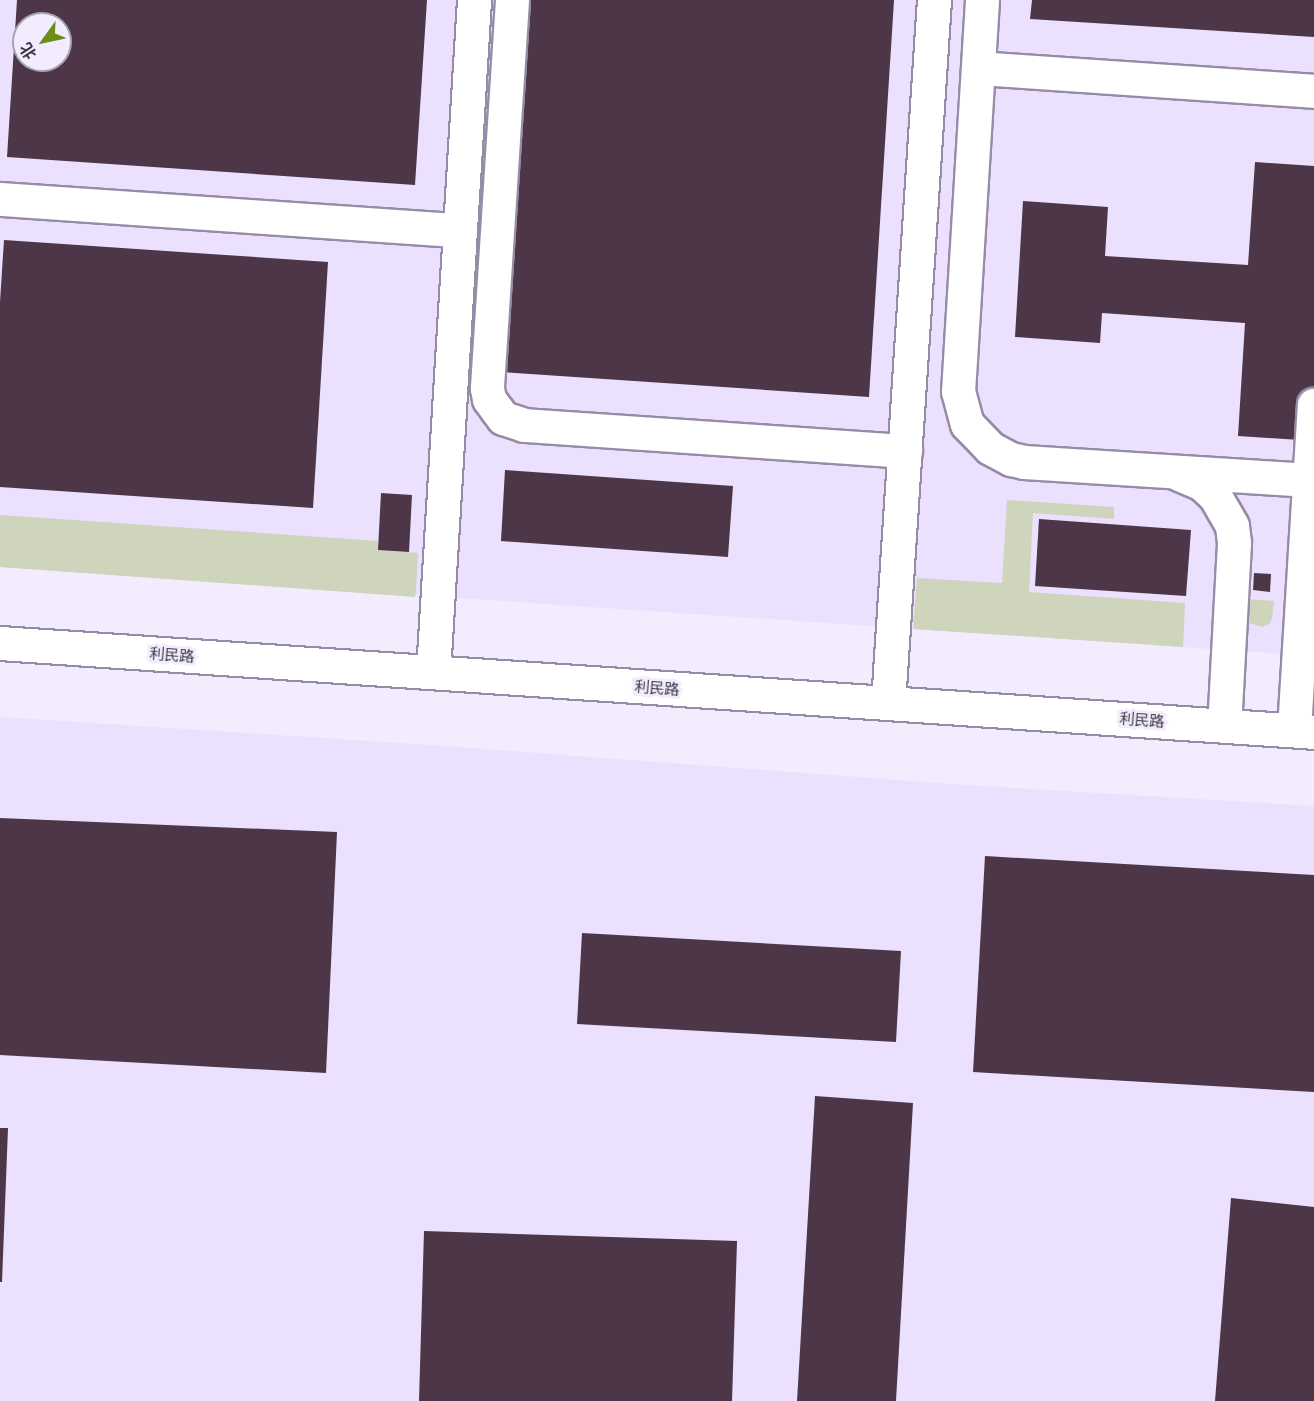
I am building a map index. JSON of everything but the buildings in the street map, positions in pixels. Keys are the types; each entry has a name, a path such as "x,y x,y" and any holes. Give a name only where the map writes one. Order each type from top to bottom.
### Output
{"main road":[{"path":"433,672 474,0"},
{"path":"512,0 487,388 489,399 503,418 524,425 905,451"},
{"path":"888,703 934,0"},
{"path":"982,0 958,392 968,424 990,448 1011,459 1309,480"},
{"path":"978,68 1314,91"},
{"path":"0,199 460,230"},
{"path":"1304,731 1309,480 1314,405"},
{"path":"1175,472 1202,484 1215,496 1232,526 1234,543 1224,726"},
{"name":"利民路","path":"0,643 1304,731"}],"shaded area":[{"path":"0,0 1314,0 1314,656 0,567"},
{"path":"0,717 416,744 965,785 1314,806 1314,1401 0,1401"}],"green space":[{"path":"1007,500 1114,507 1114,519 1033,513 1029,592 1185,603 1183,647 913,629 917,578 1002,583"},
{"path":"0,515 378,541 378,550 418,553 415,597 0,567"},
{"path":"1247,599 1274,601 1272,619 1269,624 1262,627 1249,623"}]}
